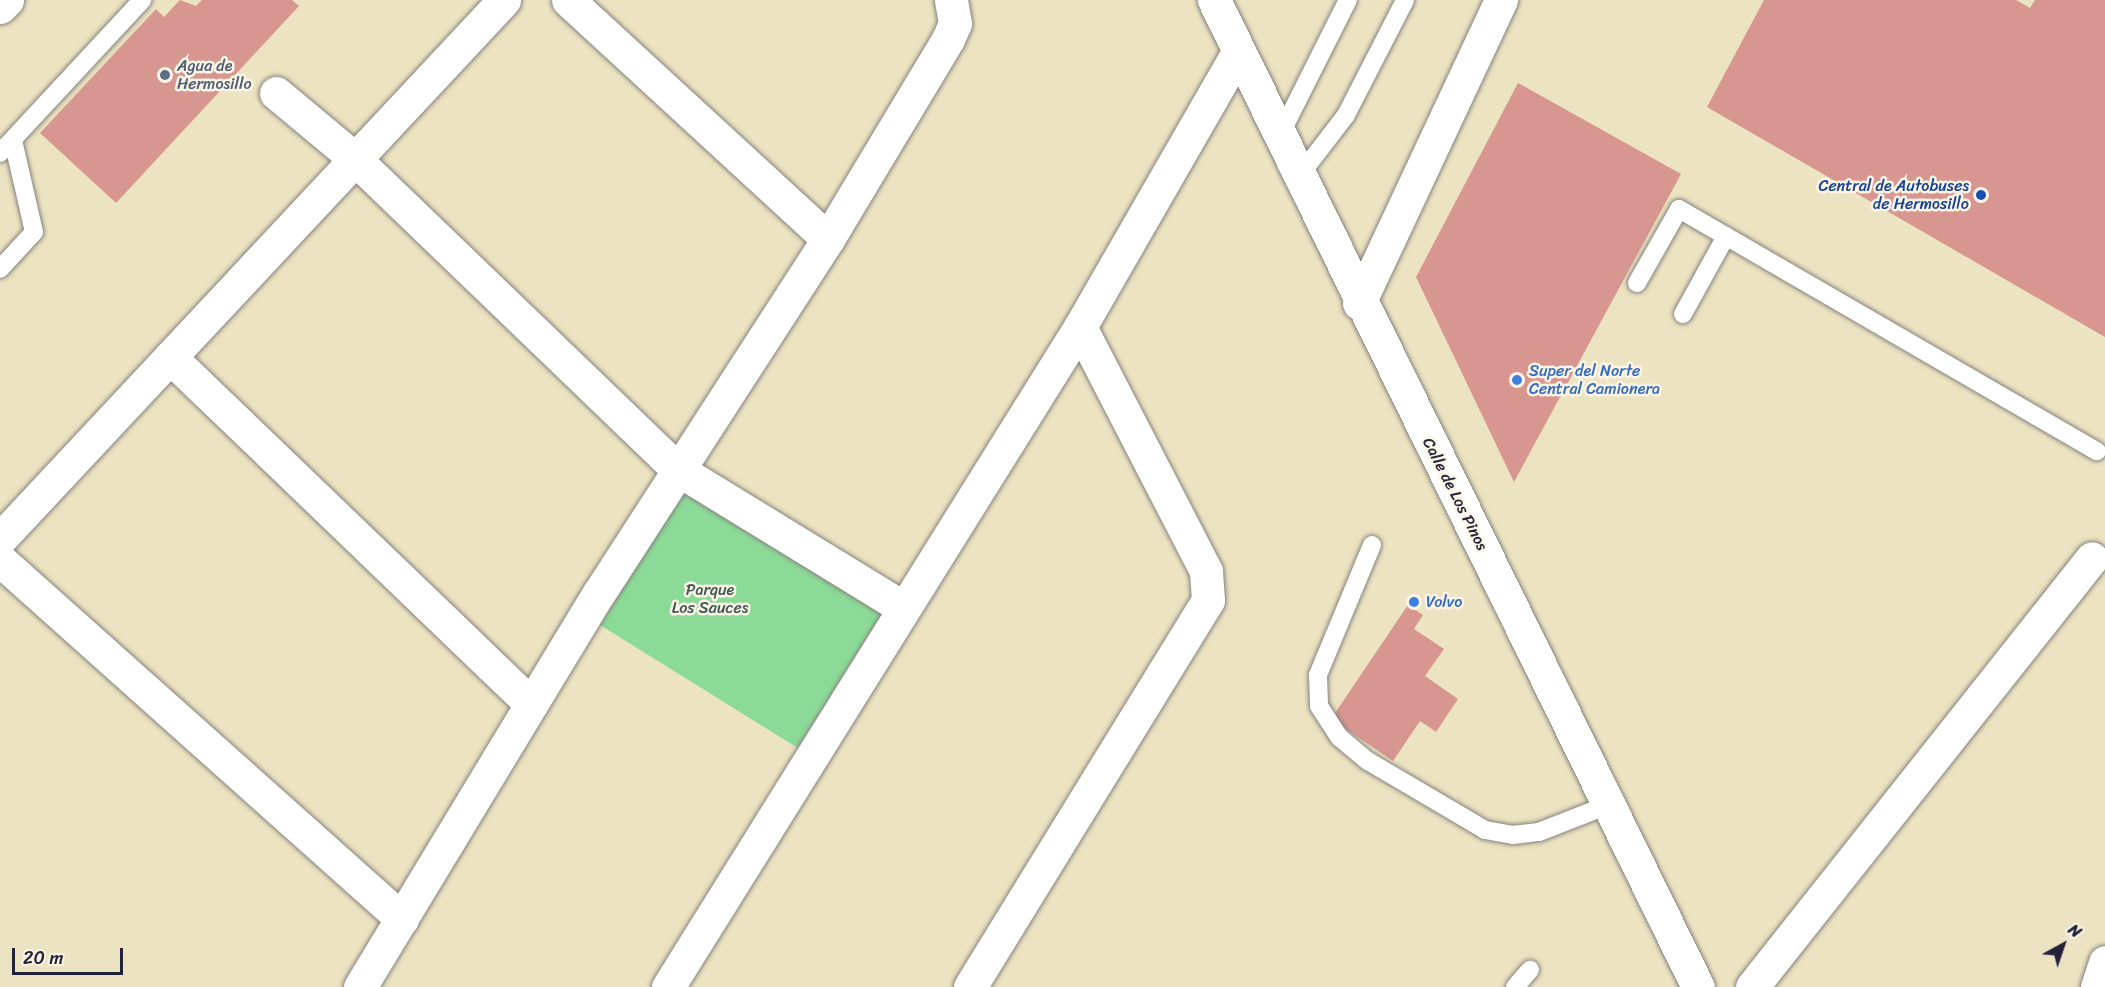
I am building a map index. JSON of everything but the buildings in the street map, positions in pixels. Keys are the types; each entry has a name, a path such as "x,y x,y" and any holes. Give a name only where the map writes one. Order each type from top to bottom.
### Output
{"street":[{"path":"0,7 7,0"},
{"path":"0,539 504,0"},
{"path":"568,0 828,239"},
{"path":"360,987 531,704 677,469 828,239 948,39 955,22 951,0"},
{"name":"Calle de Los Pinos","path":"1214,0 1300,175 1359,303 1698,987"},
{"path":"1359,303 1501,0"},
{"path":"668,987 1080,327 1238,52"},
{"path":"276,93 354,158 677,469 903,608"},
{"path":"970,987 1208,600 1206,570 1080,327"},
{"path":"170,357 531,704"},
{"path":"1752,987 2091,558"},
{"path":"0,560 402,919"},
{"path":"2097,987 2105,962"}],"lane":[{"path":"0,153 142,0"},
{"path":"1280,135 1344,8 1329,0"},
{"path":"1300,175 1346,116 1405,0"},
{"path":"0,269 34,232 14,140"},
{"path":"1637,283 1679,209 2097,451"},
{"path":"1683,314 1726,237"},
{"path":"1372,545 1318,675 1319,706 1339,737 1368,762 1485,830 1513,836 1539,832 1608,804"},
{"path":"1515,987 1530,970"}],"green space":[{"name":"Parque Los Sauces","path":"684,488 890,619 806,753 600,625"}],"place":[{"name":"Agua de Hermosillo","path":"165,75"},
{"name":"Central de Autobuses de Hermosillo","path":"1981,195"},
{"name":"Super del Norte Central Camionera","path":"1517,380"},
{"name":"Volvo","path":"1414,602"}]}
